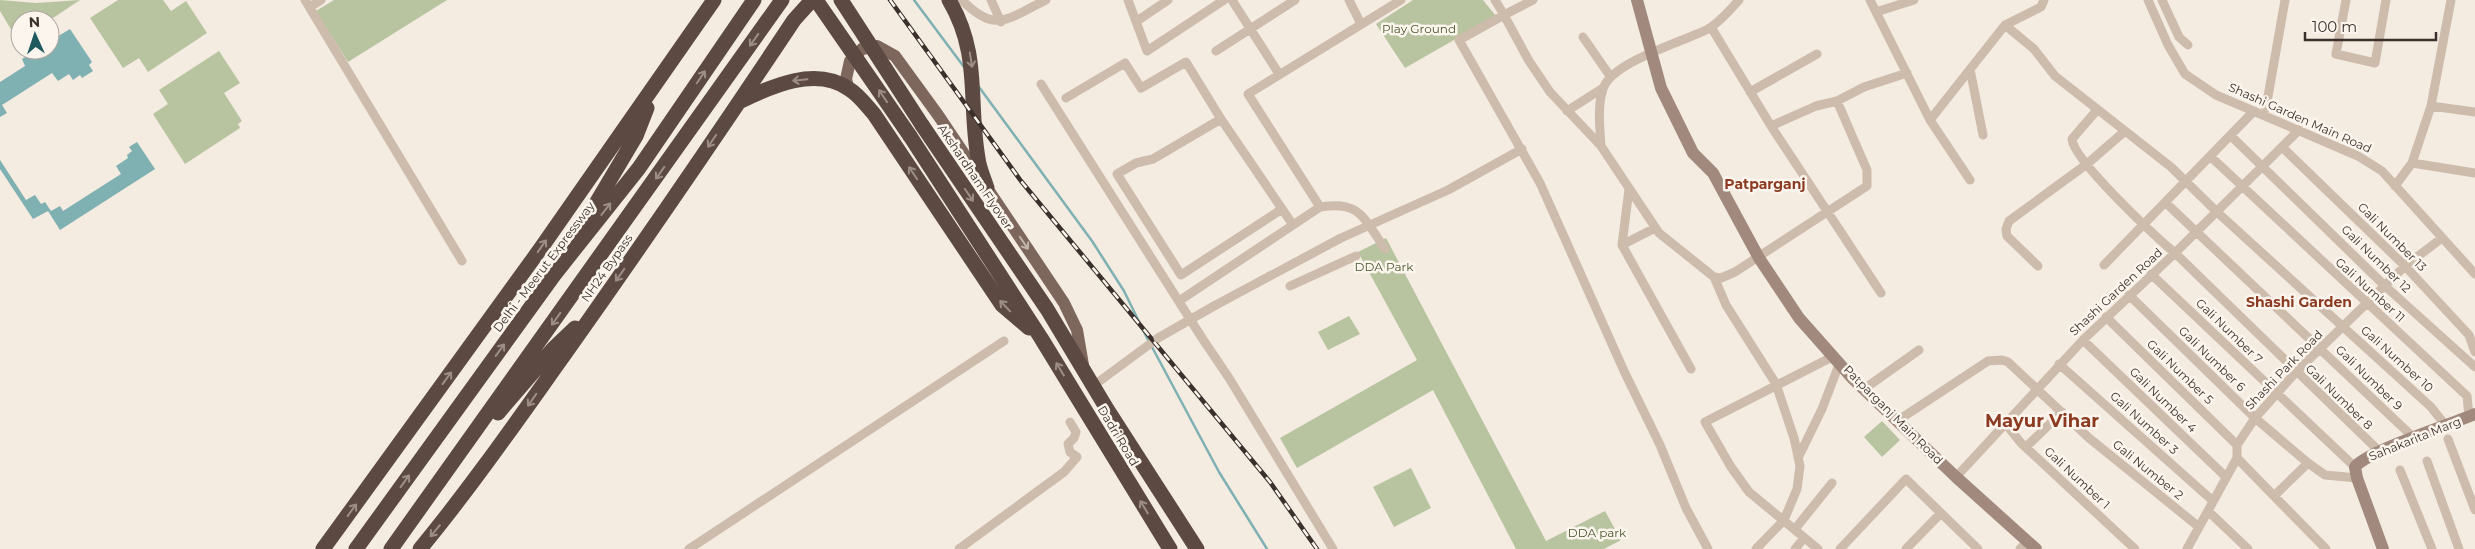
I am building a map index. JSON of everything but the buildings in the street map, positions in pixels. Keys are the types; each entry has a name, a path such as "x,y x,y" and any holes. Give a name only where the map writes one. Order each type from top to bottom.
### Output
{"highway":[{"name":"Delhi - Meerut Expressway","path":"356,549 554,275 639,168 754,0"},
{"path":"391,549 782,0"},
{"path":"814,0 905,128 1041,338"},
{"name":"NH24 Bypass","path":"420,549 450,512 601,303 794,20 814,0"},
{"name":"Akshardham Flyover","path":"841,0 922,126 1047,309 1084,370"},
{"path":"323,549 657,84 711,2"},
{"path":"956,4 970,51 978,160 987,188"},
{"path":"740,101 765,89 806,79 827,81 848,87 860,97 874,114 1002,305 1041,338"},
{"path":"554,275 636,136 657,84"},
{"path":"461,452 510,401 553,349 601,303"},
{"name":"Dadri Road","path":"1041,338 1170,549"},
{"name":"Dadri Road","path":"1084,370 1197,549"}],"main road":[{"path":"848,87 847,70 850,62 862,49 877,46 895,56 938,115 1064,303 1077,330 1084,370"}],"street":[{"path":"321,0 307,4 462,261"},
{"path":"990,0 1001,22"},
{"path":"956,4 972,10 988,20 1001,22 1046,0"},
{"path":"1128,0 1147,51 1224,0"},
{"path":"1137,22 1168,0"},
{"path":"1232,0 1279,74"},
{"path":"1216,51 1295,0"},
{"path":"1349,0 1361,24"},
{"path":"1320,207 1248,97 1250,92 1401,0"},
{"path":"1495,0 1529,61 1550,92 1602,146 1655,228 1714,277 1726,305 1776,384 1787,411 1800,466 1797,489 1784,520 1756,549"},
{"path":"1533,0 1459,40 1540,183 1624,371 1660,445 1686,508 1708,549"},
{"path":"1602,146 1600,104 1603,88 1610,76 1652,52 1711,27 1739,0"},
{"path":"1870,0 1930,120 1970,180"},
{"path":"1876,12 1914,0"},
{"path":"1930,120 2005,25 2042,7 2044,0"},
{"name":"Shashi Garden Main Road","path":"2148,0 2168,45 2186,74 2216,95 2358,156 2382,171 2475,274"},
{"path":"2162,0 2179,37 2188,45"},
{"path":"2266,108 2285,0"},
{"path":"2346,0 2336,54 2375,63 2386,0"},
{"path":"2395,186 2412,163 2431,106 2451,0"},
{"name":"Patparganj Main Road","path":"1640,1 1661,88 1693,153 1713,173 1759,258 1799,318 1864,389 2028,546"},
{"name":"Gali Number 10","path":"2005,25 2034,49 2055,76 2141,142 2431,407 2447,432 2475,510"},
{"path":"1711,27 1771,126 1881,293"},
{"path":"1583,37 1610,76"},
{"path":"1750,92 1817,54"},
{"path":"1066,98 1125,63 1141,88 1186,62 1221,119 1293,225"},
{"path":"1970,70 1983,135"},
{"path":"1771,126 1816,106 1837,101 1864,86 1907,73"},
{"path":"1040,84 1229,378 1334,549"},
{"path":"1567,111 1603,88"},
{"path":"1714,277 1721,278 1735,272 1864,190 1868,180 1860,152 1837,101"},
{"path":"2431,106 2475,112"},
{"name":"Gali Number 8","path":"2097,110 2072,138 2072,144 2087,164 2143,226 2175,253 2380,452"},
{"path":"2104,265 2254,111"},
{"path":"1181,275 1117,174 1136,162 1153,159 1221,119"},
{"name":"Shashi Garden Road","path":"1956,477 2038,390 2059,364 2175,253 2299,130"},
{"path":"2038,266 2007,236 2006,229 2009,221 2087,164 2125,131"},
{"name":"Gali Number 12","path":"2231,136 2385,286 2475,367"},
{"name":"Gali Number 13","path":"2282,148 2405,266 2469,335 2475,352"},
{"path":"1093,386 1158,338 1214,306 1368,225 1448,190 1522,149"},
{"name":"Gali Number 11","path":"2211,157 2366,304 2428,358 2466,396 2472,416"},
{"path":"2412,163 2475,173"},
{"path":"1629,189 1622,245 1691,369"},
{"name":"Gali Number 9","path":"2166,203 2414,438"},
{"path":"1179,300 1320,207 1338,204 1353,208 1385,249"},
{"path":"1168,284 1282,209"},
{"path":"1622,245 1655,228"},
{"name":"Shashi Park Road","path":"2237,445 2255,418 2296,372 2405,266 2442,238"},
{"path":"1290,286 1356,256"},
{"name":"Gali Number 7","path":"2152,274 2356,472"},
{"name":"Gali Number 6","path":"2129,295 2255,418 2308,463 2325,475 2356,472"},
{"name":"Gali Number 5","path":"2106,317 2237,445"},
{"name":"Gali Number 4","path":"2083,340 2226,477"},
{"path":"689,549 1004,341"},
{"path":"1864,389 1919,350"},
{"path":"1818,549 1749,492 1731,467 1705,422 1776,384 1837,359"},
{"path":"1798,458 1822,409 1837,359"},
{"name":"Gali Number 2","path":"1897,421 1988,361 2002,360 2008,362 2089,438 2199,527"},
{"name":"Gali Number 3","path":"2059,364 2213,501"},
{"path":"2026,448 2062,412"},
{"name":"Sahakarita Marg","path":"2356,472 2359,462 2414,438 2447,432 2472,416"},
{"path":"959,549 1064,472 1077,456 1070,452 1068,444 1074,438 1076,432 1070,422"},
{"name":"Gali Number 1","path":"2005,423 2026,448 2135,549"},
{"path":"2189,548 2237,458 2237,445"},
{"path":"2237,458 2326,549"},
{"path":"2428,461 2458,549"},
{"path":"2274,496 2308,463"},
{"path":"2400,470 2432,549"},
{"path":"2356,472 2383,549"},
{"path":"1840,549 1906,479 1978,549"},
{"path":"1795,529 1832,482"},
{"path":"2208,511 2248,549"},
{"path":"1906,549 1941,513"},
{"path":"1795,549 1804,538"}],"green space":[{"path":"0,0 36,3 80,0 60,13 60,10 10,10 10,28 0,11"},
{"path":"118,0 163,0 171,11 186,1 207,33 148,72 139,58 123,68 90,18"},
{"path":"334,0 447,0 348,62 316,11"},
{"name":"Play Ground","path":"1413,0 1483,0 1496,16 1405,68 1376,24"},
{"path":"219,51 240,83 224,93 242,121 238,124 240,128 185,164 153,114 168,104 159,90"},
{"path":"1386,238 1546,541 1605,511 1621,540 1604,549 1516,549 1433,390 1297,468 1280,438 1417,360 1358,252"},
{"path":"1349,316 1360,334 1328,350 1318,332"},
{"path":"1882,421 1900,440 1882,457 1864,437"},
{"path":"1411,468 1431,508 1394,527 1373,487"}],"water":[{"path":"70,29 92,62 89,65 93,71 82,78 80,75 73,80 69,74 58,81 52,73 2,105 7,113 0,117 0,82 25,66 22,60 60,60 60,35"},
{"path":"137,142 155,169 60,230 48,211 33,219 0,169 0,160 26,200 35,195 41,204 45,202 51,211 60,206 63,211 121,174 116,166 128,158 127,155 132,151 129,147"}],"waterway":[{"path":"914,0 964,67"},
{"path":"979,87 1092,241 1124,291 1149,342"},
{"path":"1152,347 1219,472 1267,549"}],"railway":[{"path":"890,0 1021,181 1270,482 1317,549"}],"district":[{"name":"Patparganj","path":"1765,184"},
{"name":"Shashi Garden","path":"2299,302"},
{"name":"Mayur Vihar","path":"2042,421"}],"park label":[{"name":"DDA Park","path":"1384,267"},
{"name":"DDA park","path":"1597,533"}]}
